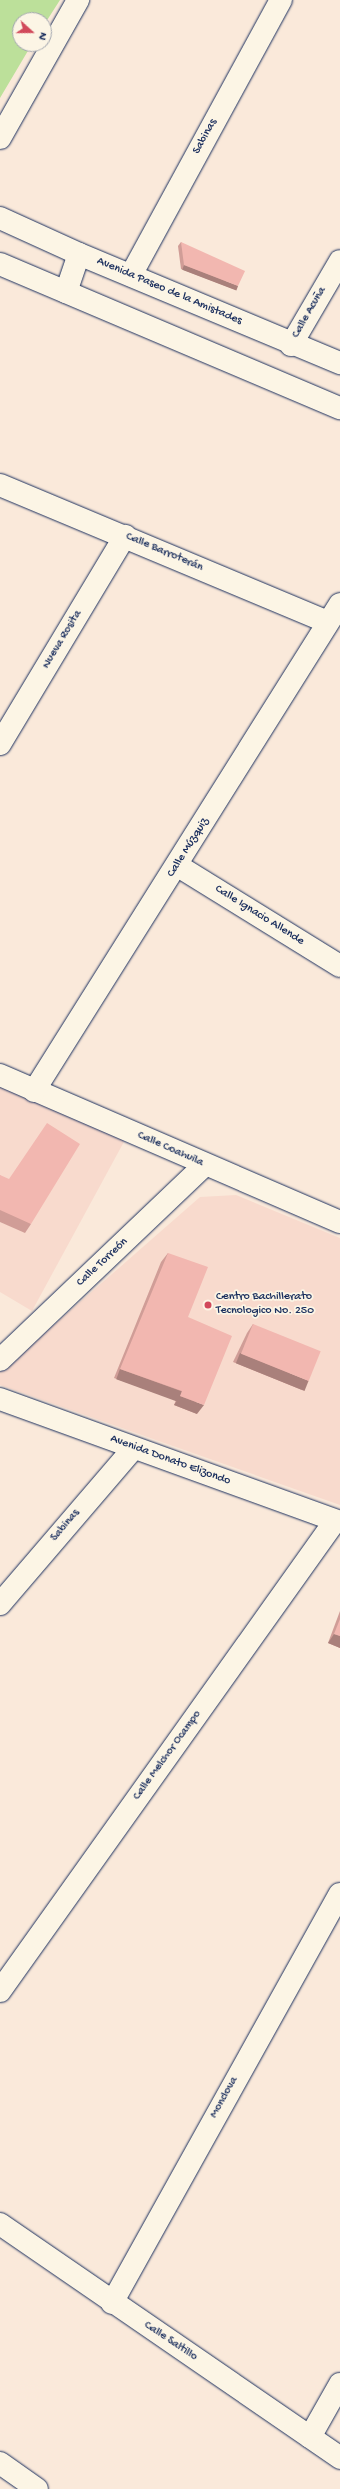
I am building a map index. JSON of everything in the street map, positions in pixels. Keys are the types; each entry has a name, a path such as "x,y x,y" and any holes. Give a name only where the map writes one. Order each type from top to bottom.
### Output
{"street":[{"path":"0,138 78,0"},
{"name":"Sabinas","path":"131,275 281,0"},
{"name":"Avenida Paseo de la Amistades","path":"0,218 79,254 291,344 340,363"},
{"path":"66,292 79,254"},
{"name":"Calle Acuña","path":"291,344 340,261"},
{"path":"0,264 340,408"},
{"name":"Calle Barroterán","path":"0,485 328,622"},
{"name":"Nueva Rosita","path":"0,744 125,536"},
{"name":"Calle Múzquiz","path":"34,1090 178,866 340,604"},
{"name":"Calle Ignacio Allende","path":"178,866 340,966"},
{"name":"Calle Coahuila","path":"0,1075 205,1166 340,1222"},
{"name":"Calle Torreón","path":"0,1360 205,1166"},
{"name":"Avenida Donato Elizondo","path":"0,1399 133,1449 338,1521"},
{"name":"Sabinas","path":"0,1604 133,1449"},
{"name":"Calle Melchor Ocampo","path":"0,1991 338,1521"},
{"name":"Monclova","path":"112,2303 340,1894"},
{"name":"Calle Saltillo","path":"0,2224 112,2303 340,2458"},
{"path":"310,2437 340,2384"},
{"path":"0,2463 37,2489"}],"shaded area":[{"path":"0,1074 132,1127 32,1311 0,1292"},
{"name":"Centro Bachillerato Tecnologico No. 250","path":"236,1195 340,1238 340,1505 0,1385 0,1372 200,1197"}],"green space":[{"path":"0,0 60,0 52,12 12,12 12,52 27,52 0,98"}],"building":[{"path":"181,242 245,271 238,286 184,265"},
{"path":"47,1123 80,1144 31,1224 0,1210 0,1175 9,1179"},
{"path":"168,1253 208,1267 188,1317 232,1336 204,1405 180,1396 182,1391 120,1369"},
{"path":"253,1324 321,1351 309,1381 241,1354"},
{"path":"340,1619 340,1636 334,1634"}],"place":[{"name":"Centro Bachillerato Tecnologico No. 250","path":"208,1305"}]}
